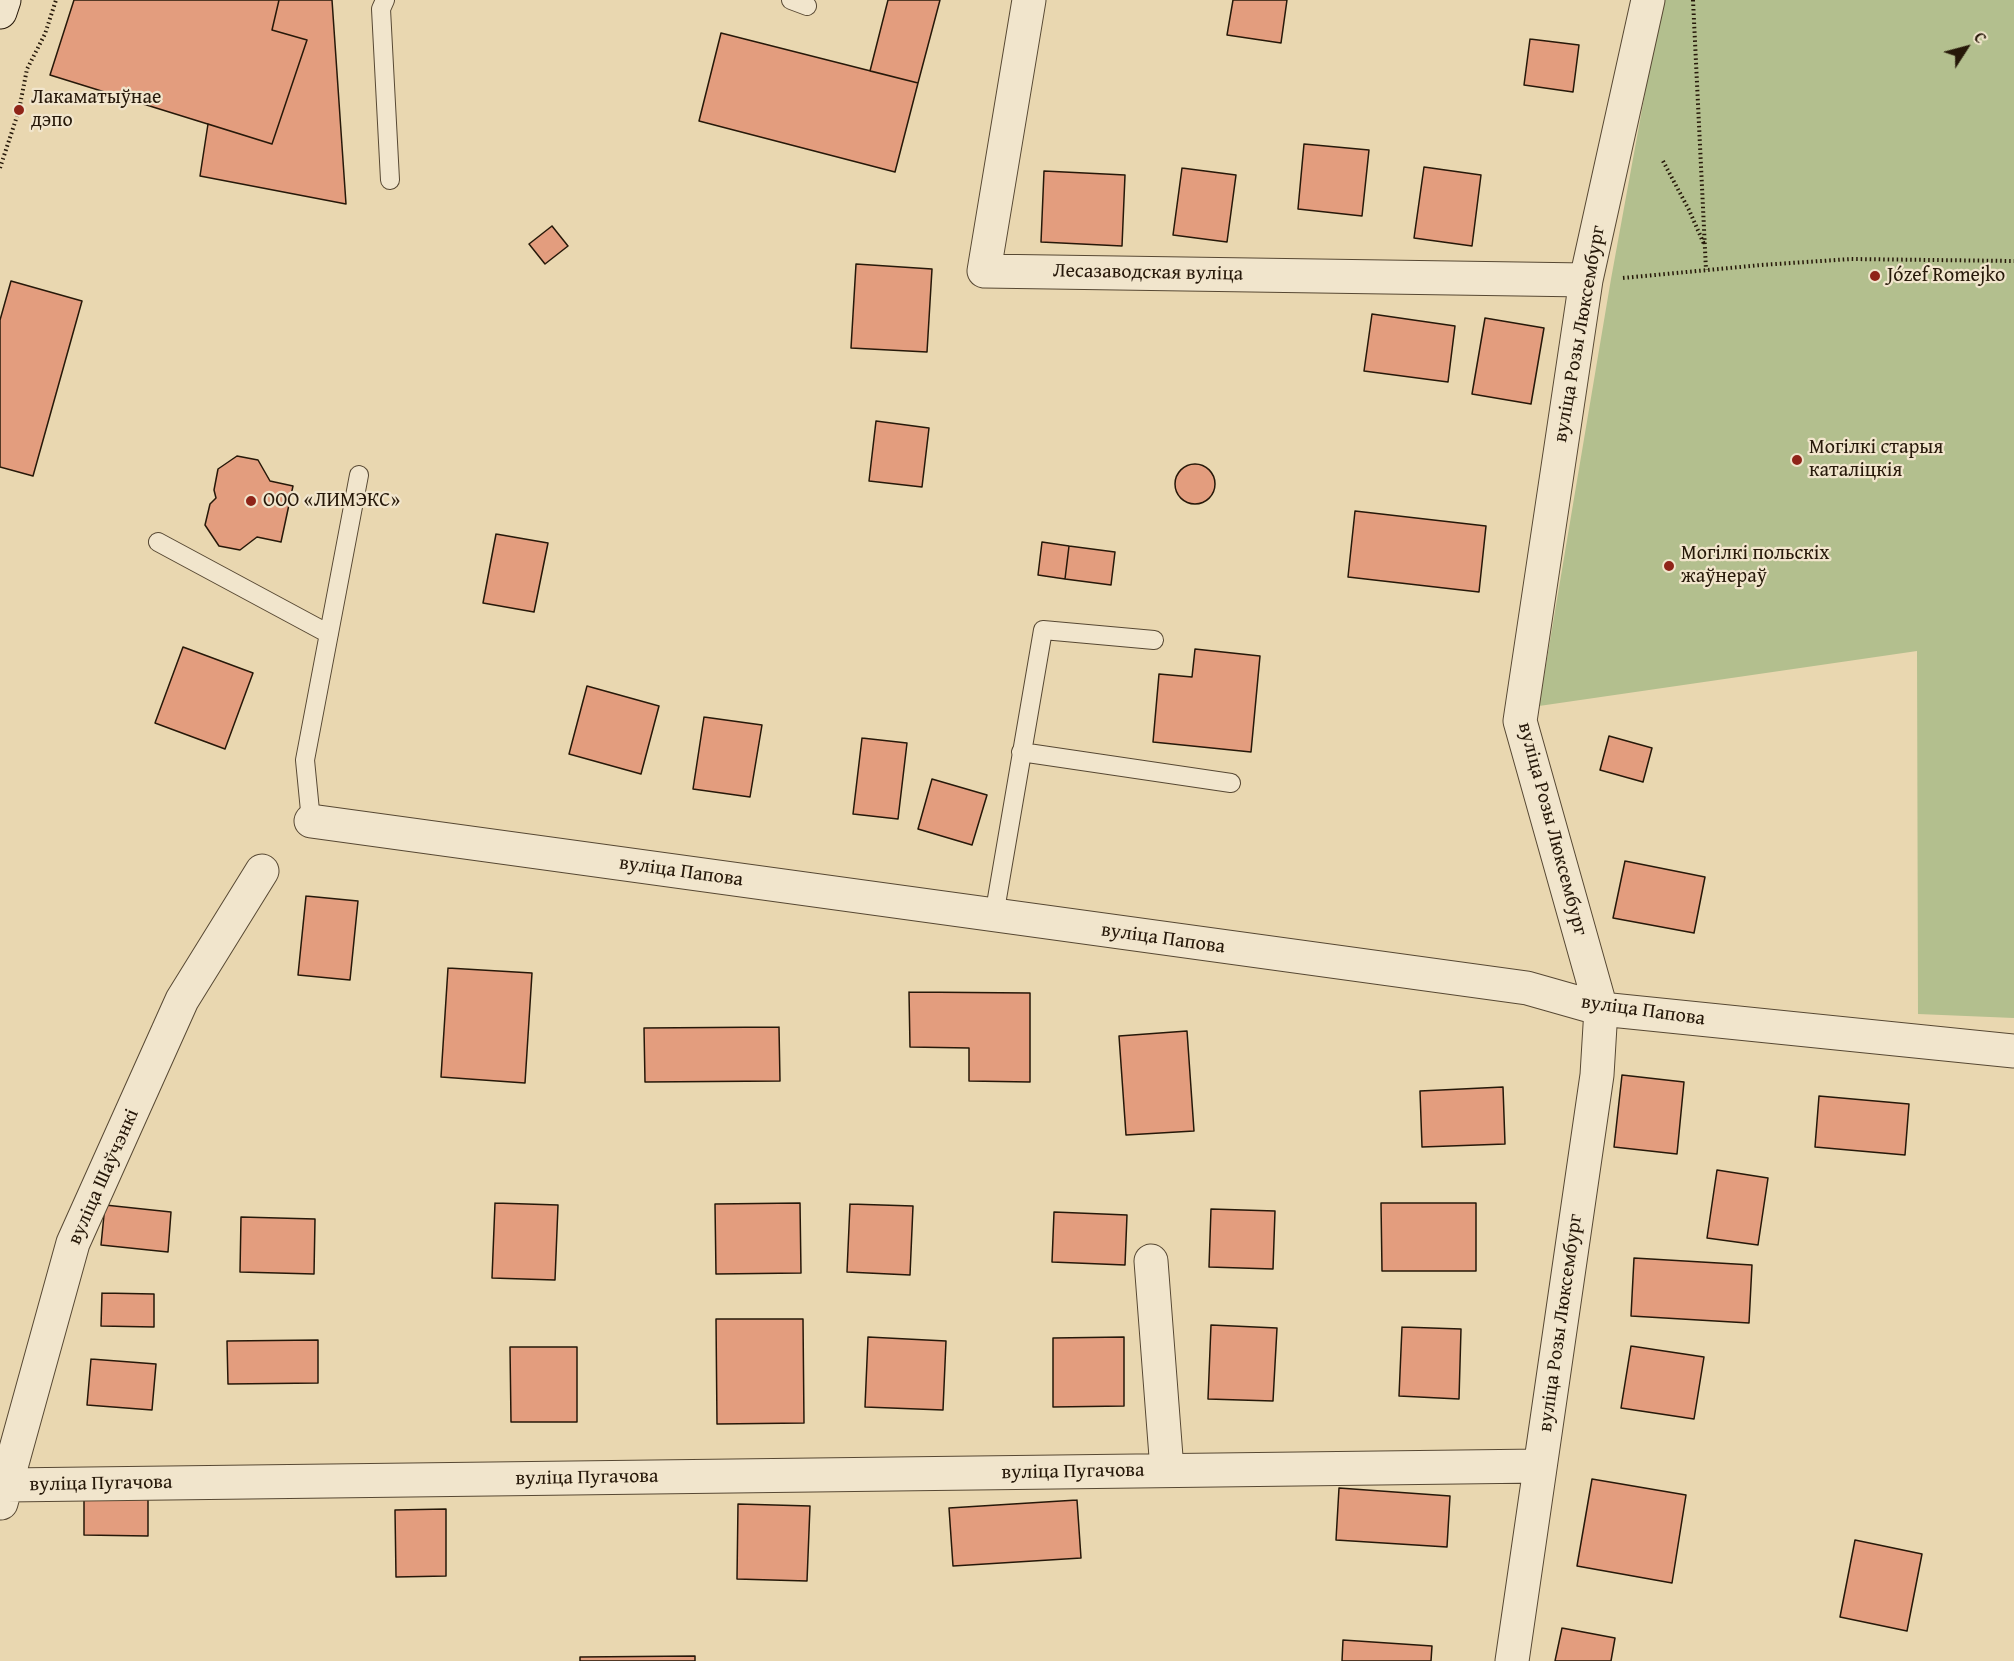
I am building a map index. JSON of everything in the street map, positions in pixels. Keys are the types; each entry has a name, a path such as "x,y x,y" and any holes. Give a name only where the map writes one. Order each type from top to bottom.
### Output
{"street":[{"path":"0,12 4,0"},
{"name":"Лесазаводская вуліца","path":"1029,0 984,270 1586,280"},
{"name":"вуліца Розы Люксембург","path":"1512,1661 1597,1075 1601,1009 1520,721 1586,280 1648,0"},
{"name":"вуліца Папова","path":"311,821 1527,988 1601,1009 2014,1051"},
{"name":"вуліца Шаўчэнкі","path":"4,1496 73,1243 182,1000 262,871"},
{"name":"вуліца Пугачова","path":"1150,1261 1167,1470"},
{"name":"вуліца Пугачова","path":"4,1496 1167,1470 1540,1466"}],"lane":[{"path":"385,0 381,9 390,180"},
{"path":"311,821 305,760 359,475"},
{"path":"158,542 329,634"},
{"path":"994,916 1043,630 1154,640"},
{"path":"1022,752 1232,783"}],"path":[{"path":"0,168 19,110 27,69 45,34 56,0"},
{"path":"1694,0 1706,270"},
{"path":"1663,161 1705,246"},
{"path":"1586,280 1851,259 2014,261"}],"green space":[{"name":"Могілкі старыя каталіцкія","path":"1662,0 2014,0 2014,1018 1918,1014 1917,651 1539,706 1611,279"}],"building":[{"path":"74,0 279,0 272,30 307,40 272,144 50,75"},
{"path":"279,0 332,0 346,204 200,176 208,124 272,144 307,40 272,30"},
{"path":"888,0 940,0 918,83 870,71"},
{"path":"1233,0 1287,0 1281,43 1227,35"},
{"path":"721,33 918,83 895,172 699,121"},
{"path":"1530,39 1579,45 1573,92 1524,85"},
{"path":"1304,144 1369,150 1362,216 1298,209"},
{"path":"1424,167 1481,175 1472,246 1414,238"},
{"path":"1182,168 1236,175 1227,242 1173,235"},
{"path":"1044,171 1125,175 1122,246 1041,242"},
{"path":"552,226 568,246 545,264 529,244"},
{"path":"856,264 932,269 927,352 851,348"},
{"path":"11,281 82,301 33,476 0,467 0,320"},
{"path":"1372,314 1455,326 1448,382 1364,371"},
{"path":"1485,318 1544,328 1531,404 1472,394"},
{"path":"876,421 929,428 922,487 869,481"},
{"name":"ООО «ЛИМЭКС»","path":"237,456 258,460 270,481 293,486 281,542 257,537 240,550 219,546 205,525 210,504 216,498 214,490 218,469"},
{"path":"1195,464 1203,465 1209,470 1214,476 1214,492 1209,498 1203,503 1195,504 1187,503 1181,498 1176,492 1175,484 1176,476 1181,470 1187,465"},
{"path":"1355,511 1486,526 1479,592 1348,577"},
{"path":"496,534 548,543 534,612 483,603"},
{"path":"1042,542 1069,546 1065,579 1038,575"},
{"path":"1069,546 1115,552 1111,585 1065,579"},
{"path":"183,647 253,673 225,749 155,723"},
{"path":"1195,649 1260,656 1251,752 1153,742 1159,674 1192,677"},
{"path":"587,686 659,706 641,774 569,754"},
{"path":"704,717 762,725 750,797 693,789"},
{"path":"1609,736 1652,748 1643,782 1600,770"},
{"path":"862,738 907,743 898,819 853,814"},
{"path":"932,779 987,795 972,845 918,829"},
{"path":"1625,861 1705,877 1694,933 1613,918"},
{"path":"306,896 358,901 350,980 298,975"},
{"path":"448,968 532,973 525,1083 441,1077"},
{"path":"909,992 1030,993 1030,1082 969,1081 969,1048 910,1047"},
{"path":"779,1027 780,1081 645,1082 644,1028"},
{"path":"1187,1031 1194,1131 1126,1135 1119,1036"},
{"path":"1622,1075 1684,1082 1677,1154 1614,1147"},
{"path":"1503,1087 1505,1144 1422,1147 1420,1091"},
{"path":"1819,1096 1909,1104 1905,1155 1815,1147"},
{"path":"1717,1170 1768,1178 1758,1245 1707,1238"},
{"path":"495,1203 558,1205 555,1280 492,1278"},
{"path":"800,1203 801,1273 716,1274 715,1204"},
{"path":"1381,1203 1476,1203 1476,1271 1382,1271"},
{"path":"850,1204 913,1206 910,1275 847,1272"},
{"path":"105,1205 171,1212 168,1252 101,1245"},
{"path":"1211,1209 1275,1211 1273,1269 1209,1267"},
{"path":"1054,1212 1127,1215 1125,1265 1052,1262"},
{"path":"241,1217 315,1219 314,1274 240,1272"},
{"path":"1634,1258 1752,1265 1749,1323 1631,1316"},
{"path":"102,1293 154,1294 154,1327 101,1326"},
{"path":"716,1319 803,1319 804,1423 717,1424"},
{"path":"1211,1325 1277,1328 1273,1401 1208,1399"},
{"path":"1402,1327 1461,1329 1459,1399 1399,1396"},
{"path":"868,1337 946,1341 943,1410 865,1407"},
{"path":"1124,1337 1124,1406 1053,1407 1053,1338"},
{"path":"318,1340 318,1383 228,1384 227,1341"},
{"path":"1631,1346 1704,1357 1694,1419 1621,1408"},
{"path":"510,1347 577,1347 577,1422 511,1422"},
{"path":"91,1359 156,1364 152,1410 87,1405"},
{"path":"1592,1479 1686,1495 1672,1583 1577,1566"},
{"path":"1339,1488 1450,1496 1447,1547 1336,1540"},
{"path":"84,1496 148,1496 148,1536 84,1535"},
{"path":"1077,1500 1081,1558 953,1566 949,1508"},
{"path":"738,1504 810,1506 807,1581 737,1579"},
{"path":"446,1509 446,1576 396,1577 395,1510"},
{"path":"1855,1540 1922,1554 1907,1631 1840,1617"},
{"path":"1562,1628 1615,1638 1611,1661 1555,1661"},
{"path":"1343,1640 1432,1646 1431,1661 1342,1661"},
{"path":"695,1656 695,1661 580,1661 580,1657"}],"place":[{"name":"Лакаматыўнае дэпо","path":"19,110"},
{"name":"Józef Romejko","path":"1875,276"},
{"name":"Могілкі старыя каталіцкія","path":"1797,460"},
{"name":"ООО «ЛИМЭКС»","path":"251,501"},
{"name":"Могілкі польскіх жаўнераў","path":"1669,566"}]}
